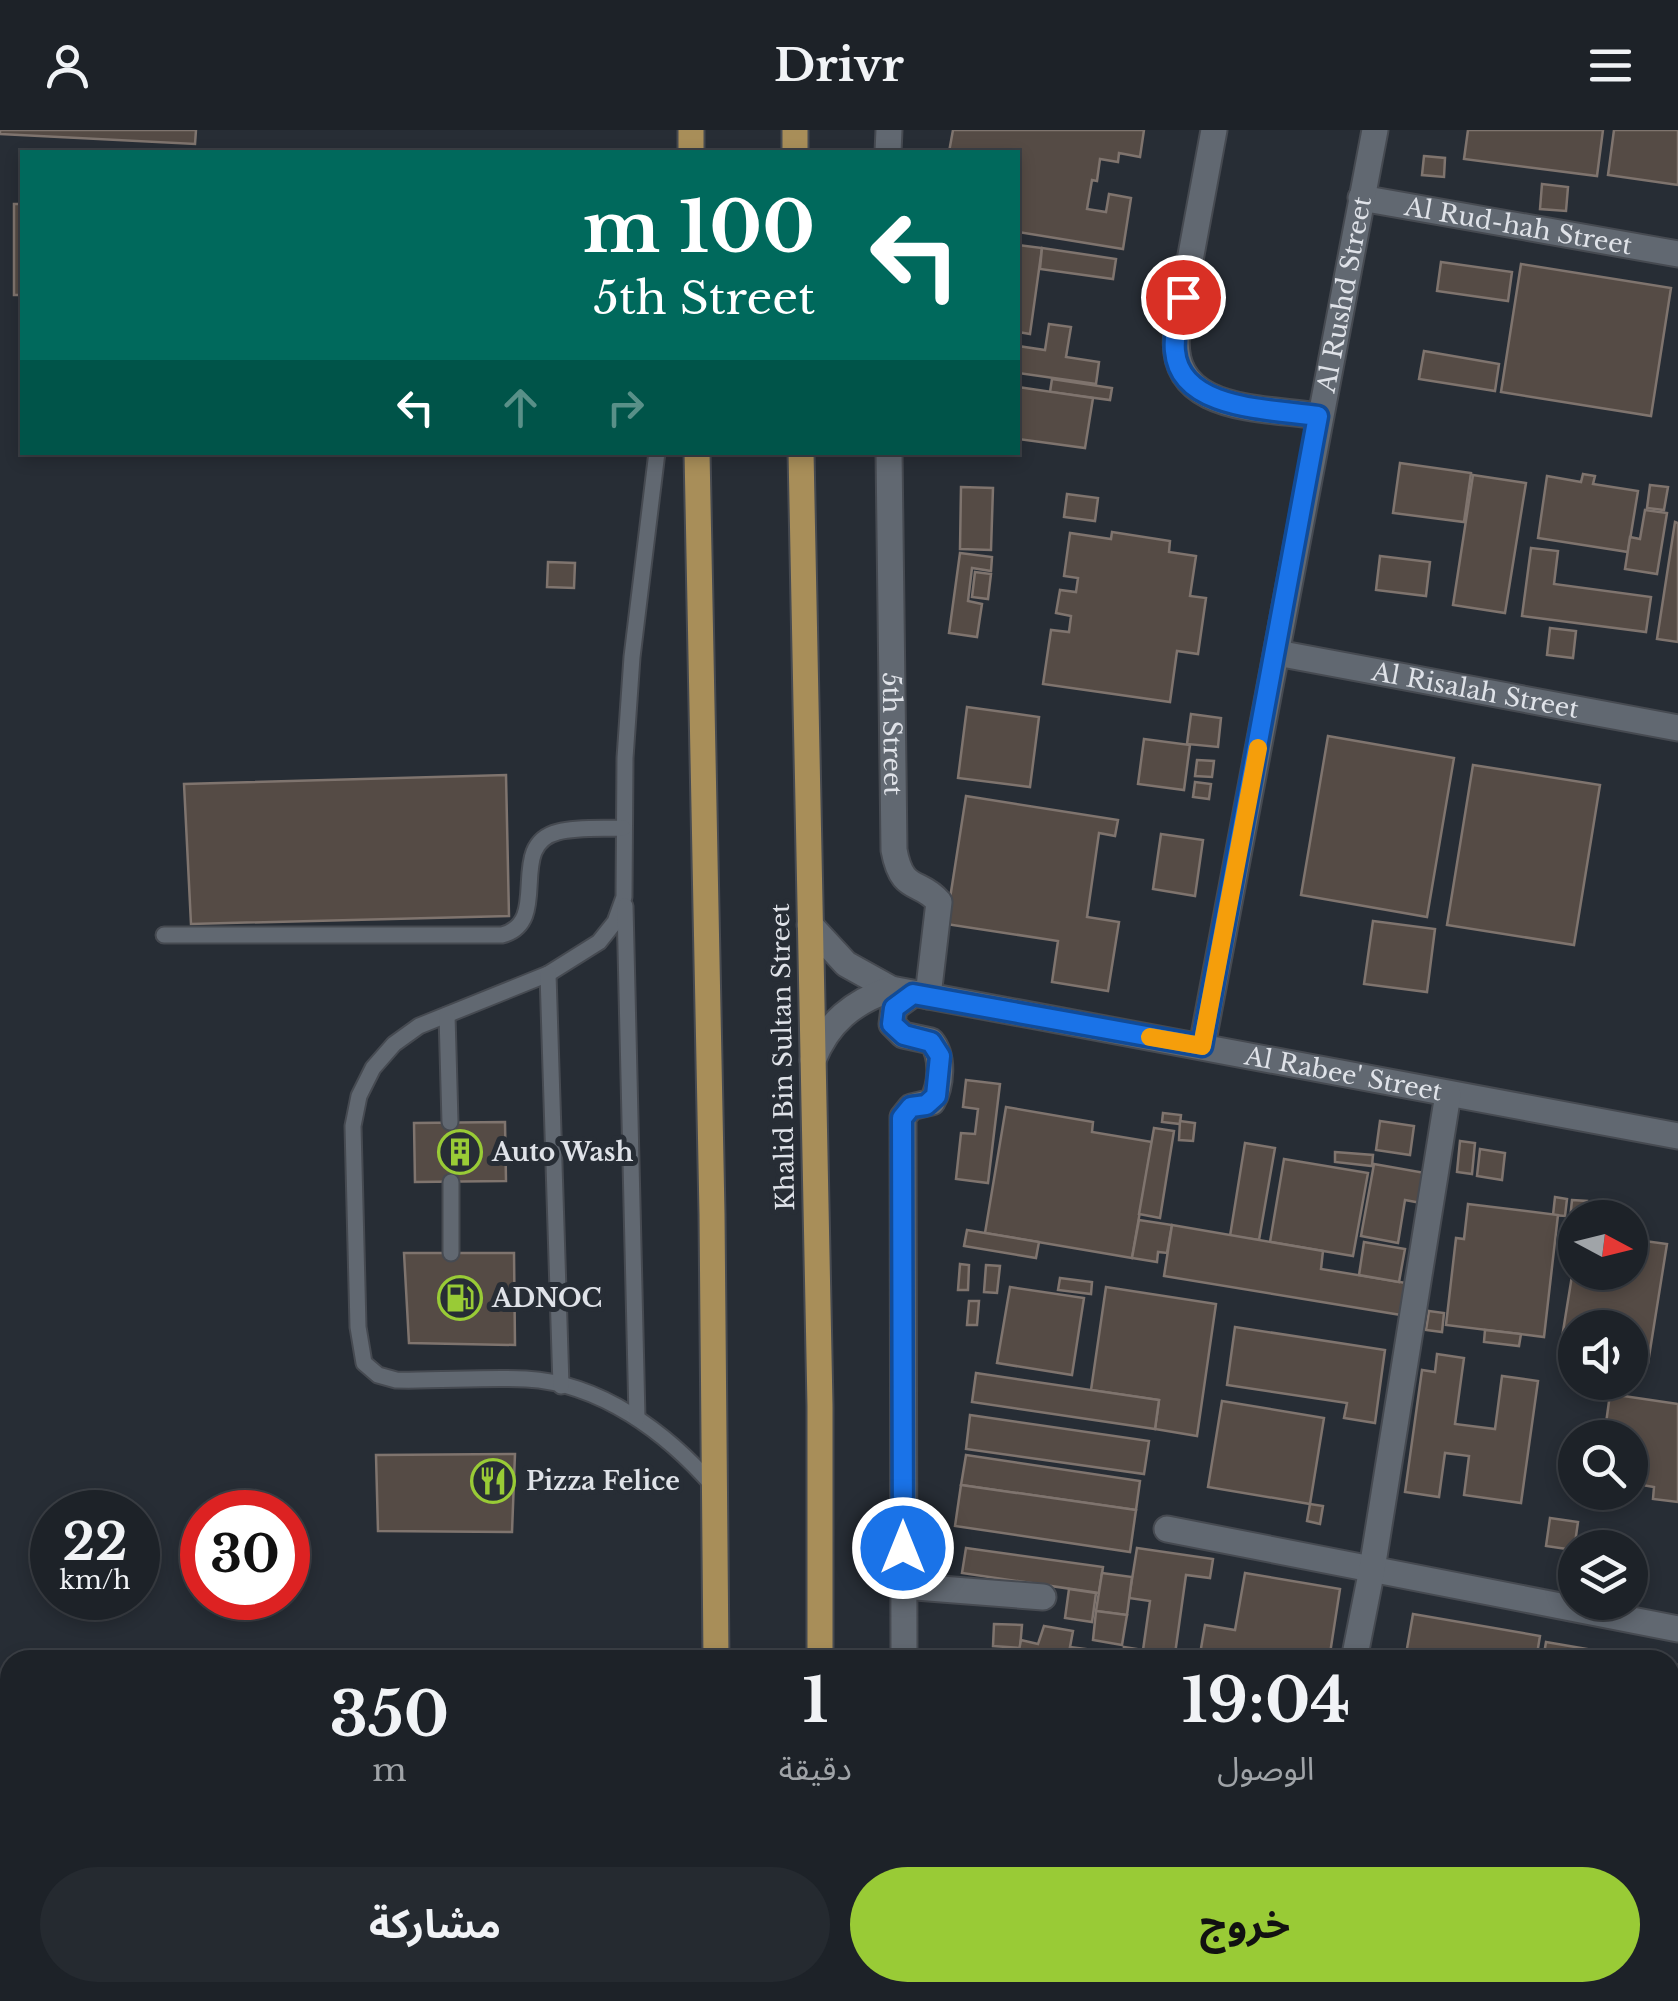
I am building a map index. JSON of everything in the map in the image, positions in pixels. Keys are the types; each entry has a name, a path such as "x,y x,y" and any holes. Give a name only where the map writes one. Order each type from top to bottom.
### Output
{"main road":[{"path":"697,455 716,1650"},
{"name":"Khalid Bin Sultan Street","path":"801,455 820,1406 820,1650"}],"street":[{"path":"1214,130 1174,350 1178,368 1189,384 1204,395 1318,416"},
{"name":"Al Rushd Street","path":"1202,1046 1375,130"},
{"name":"Al Rud-hah Street","path":"1361,198 1678,254"},
{"name":"5th Street","path":"889,455 894,850 902,874 939,902 911,993 894,1008 892,1024 904,1035 931,1042 940,1056 936,1096 926,1105 911,1107 902,1118 904,1650"},
{"name":"Al Risalah Street","path":"1276,653 1678,728"},
{"name":"Al Rabee' Street","path":"810,925 846,964 911,993 1678,1136"},
{"path":"813,1060 820,1042 842,1014 857,1003 911,993"},
{"path":"1356,1650 1448,1094"},
{"path":"1166,1529 1678,1629"},
{"path":"904,1586 1042,1597"}],"lane":[{"path":"637,1418 623,828 631,672 657,455"},
{"path":"164,935 502,934 520,926 526,917 530,864 545,839 556,832 623,828"},
{"path":"624,897 616,922 599,942 548,974 419,1026 394,1044 373,1068 360,1096 353,1126 358,1328 364,1363 378,1376 396,1380 528,1379 596,1397 637,1418 690,1459 714,1487"},
{"path":"548,974 561,1386"},
{"path":"448,1015 450,1122"},
{"path":"450,1182 450,1253"}],"building":[{"path":"0,130 196,130 195,144 0,134"},
{"path":"953,130 1144,130 1140,157 1119,153 1118,162 1100,159 1097,181 1092,180 1087,209 1106,212 1109,194 1131,198 1123,249 1020,232 1020,150 949,150"},
{"path":"1468,130 1603,130 1597,176 1464,159"},
{"path":"1614,130 1678,130 1678,185 1608,175"},
{"path":"1424,156 1445,158 1444,177 1422,175"},
{"path":"1542,184 1568,187 1566,211 1540,209"},
{"path":"14,204 20,204 20,295 14,295"},
{"path":"1020,245 1042,248 1030,334 1020,332"},
{"path":"1042,248 1116,259 1113,279 1040,269"},
{"path":"1441,262 1512,272 1508,301 1437,291"},
{"path":"1521,264 1671,288 1651,416 1501,392"},
{"path":"1049,324 1071,327 1066,357 1099,362 1096,384 1020,373 1020,346 1045,350"},
{"path":"1424,351 1499,364 1495,391 1419,379"},
{"path":"1052,379 1112,388 1110,400 1050,392"},
{"path":"1020,387 1093,398 1085,448 1020,439"},
{"path":"1400,463 1471,473 1464,522 1393,513"},
{"path":"1583,474 1595,476 1593,484 1638,491 1628,552 1538,538 1547,476 1581,482"},
{"path":"1473,475 1526,483 1505,613 1453,605"},
{"path":"1650,485 1668,487 1664,510 1647,508"},
{"path":"961,487 993,488 991,550 960,549"},
{"path":"1067,494 1098,498 1095,521 1064,517"},
{"path":"1645,510 1667,513 1657,574 1625,569 1630,537 1640,539"},
{"path":"1675,522 1678,523 1678,642 1657,639"},
{"path":"1112,532 1170,541 1169,552 1196,556 1190,596 1206,598 1198,654 1177,651 1170,702 1043,684 1051,630 1069,632 1071,616 1056,613 1060,590 1076,592 1078,578 1064,576 1070,533 1111,539"},
{"path":"1531,548 1558,551 1554,584 1651,597 1646,632 1522,616"},
{"path":"960,553 992,557 991,571 972,568 968,601 982,604 977,637 949,633"},
{"path":"1380,556 1430,562 1426,596 1376,590"},
{"path":"548,562 575,563 574,588 547,587"},
{"path":"975,572 991,574 988,599 972,597"},
{"path":"1550,628 1576,631 1573,658 1547,655"},
{"path":"967,707 1039,717 1030,787 958,778"},
{"path":"1191,714 1221,718 1218,747 1187,744"},
{"path":"1328,736 1454,758 1427,917 1301,895"},
{"path":"1144,739 1190,745 1184,790 1138,784"},
{"path":"1197,760 1214,761 1212,777 1195,776"},
{"path":"1473,765 1600,785 1574,945 1447,925"},
{"path":"506,775 509,916 191,924 184,784"},
{"path":"1195,782 1211,784 1209,799 1193,797"},
{"path":"966,796 1118,820 1115,836 1099,833 1087,917 1119,922 1108,991 1052,982 1058,941 946,924"},
{"path":"1161,834 1203,840 1195,896 1153,889"},
{"path":"1373,921 1435,929 1427,992 1364,984"},
{"path":"966,1080 1000,1084 988,1183 956,1179 961,1133 975,1134 978,1109 963,1107"},
{"path":"1006,1107 1093,1122 1092,1132 1152,1142 1132,1258 985,1233"},
{"path":"1163,1113 1181,1115 1180,1124 1162,1122"},
{"path":"1180,1121 1195,1123 1193,1141 1179,1140"},
{"path":"1380,1121 1414,1126 1410,1155 1376,1150"},
{"name":"Auto Wash","path":"505,1122 506,1181 415,1182 414,1123"},
{"path":"1154,1128 1174,1131 1160,1218 1139,1214"},
{"path":"1460,1141 1475,1143 1472,1174 1457,1172"},
{"path":"1245,1143 1275,1148 1259,1240 1230,1236"},
{"path":"1480,1149 1505,1153 1502,1180 1477,1176"},
{"path":"1335,1152 1373,1155 1372,1166 1335,1162"},
{"path":"1284,1159 1368,1173 1353,1256 1270,1242"},
{"path":"1374,1164 1425,1173 1421,1203 1405,1200 1398,1243 1361,1236"},
{"path":"1555,1197 1567,1199 1558,1200 1558,1215 1553,1215"},
{"path":"1468,1204 1558,1215 1544,1337 1446,1325 1456,1238 1464,1239"},
{"path":"1139,1220 1172,1225 1167,1253 1158,1252 1157,1262 1132,1258"},
{"path":"1172,1225 1323,1251 1321,1269 1406,1283 1401,1315 1164,1276"},
{"path":"967,1230 1039,1242 1036,1258 964,1246"},
{"path":"1648,1241 1667,1244 1648,1363 1648,1310 1566,1310 1570,1290 1648,1290"},
{"path":"1364,1242 1405,1249 1399,1282 1359,1275"},
{"name":"ADNOC","path":"404,1253 514,1253 515,1345 409,1343"},
{"path":"960,1264 969,1265 968,1290 958,1290"},
{"path":"986,1265 1000,1266 997,1293 984,1292"},
{"path":"1060,1278 1092,1282 1091,1294 1058,1290"},
{"path":"1010,1287 1084,1298 1072,1375 997,1363"},
{"path":"1106,1287 1216,1304 1197,1436 1155,1429 1159,1400 1091,1390"},
{"path":"969,1301 979,1301 977,1325 967,1325"},
{"path":"1429,1311 1444,1313 1442,1332 1426,1330"},
{"path":"1235,1327 1385,1350 1375,1423 1344,1418 1347,1403 1227,1385"},
{"path":"1485,1330 1521,1334 1519,1346 1484,1342"},
{"path":"1437,1354 1464,1358 1455,1424 1495,1429 1502,1376 1538,1381 1521,1503 1464,1495 1469,1456 1445,1453 1439,1497 1405,1492 1422,1370 1435,1372"},
{"path":"976,1373 1159,1400 1155,1429 972,1402"},
{"path":"1609,1400 1678,1404 1678,1502 1653,1499 1654,1487 1648,1486 1648,1420 1606,1420"},
{"path":"1222,1401 1324,1418 1310,1504 1208,1487"},
{"path":"970,1415 1149,1441 1144,1474 966,1449"},
{"path":"515,1454 512,1532 378,1531 376,1455"},
{"path":"966,1455 1140,1481 1136,1510 961,1485"},
{"path":"961,1485 1136,1510 1130,1552 955,1526"},
{"path":"1310,1504 1323,1506 1320,1524 1307,1521"},
{"path":"1550,1518 1578,1522 1577,1530 1558,1530 1558,1548 1546,1546"},
{"path":"966,1548 1103,1567 1099,1593 962,1573"},
{"path":"1137,1548 1213,1559 1210,1578 1186,1575 1176,1650 1143,1650 1150,1601 1129,1598"},
{"path":"1102,1573 1132,1577 1127,1615 1096,1611"},
{"path":"1245,1573 1340,1589 1331,1650 1201,1650 1205,1625 1235,1630"},
{"path":"1069,1589 1096,1593 1092,1622 1065,1618"},
{"path":"1096,1611 1127,1615 1122,1645 1093,1640"},
{"path":"1413,1614 1540,1636 1538,1650 1407,1650"},
{"path":"994,1624 1022,1625 1020,1648 993,1646"},
{"path":"1044,1626 1073,1631 1070,1647 1093,1650 1019,1650 1021,1640 1038,1644"},
{"path":"1546,1642 1593,1650 1545,1650"}],"slow traffic":[{"path":"1150,1037 1202,1046 1258,748"}],"place":[{"name":"Auto Wash","path":"460,1152"},
{"name":"ADNOC","path":"460,1298"},
{"name":"Pizza Felice","path":"493,1481"}],"route":[{"path":"903,1548 902,1118 911,1107 926,1105 936,1096 940,1056 931,1042 896,1031 891,1016 894,1008 913,994 1202,1046 1318,416 1221,401 1189,384 1178,368 1174,350 1183,297"}]}
